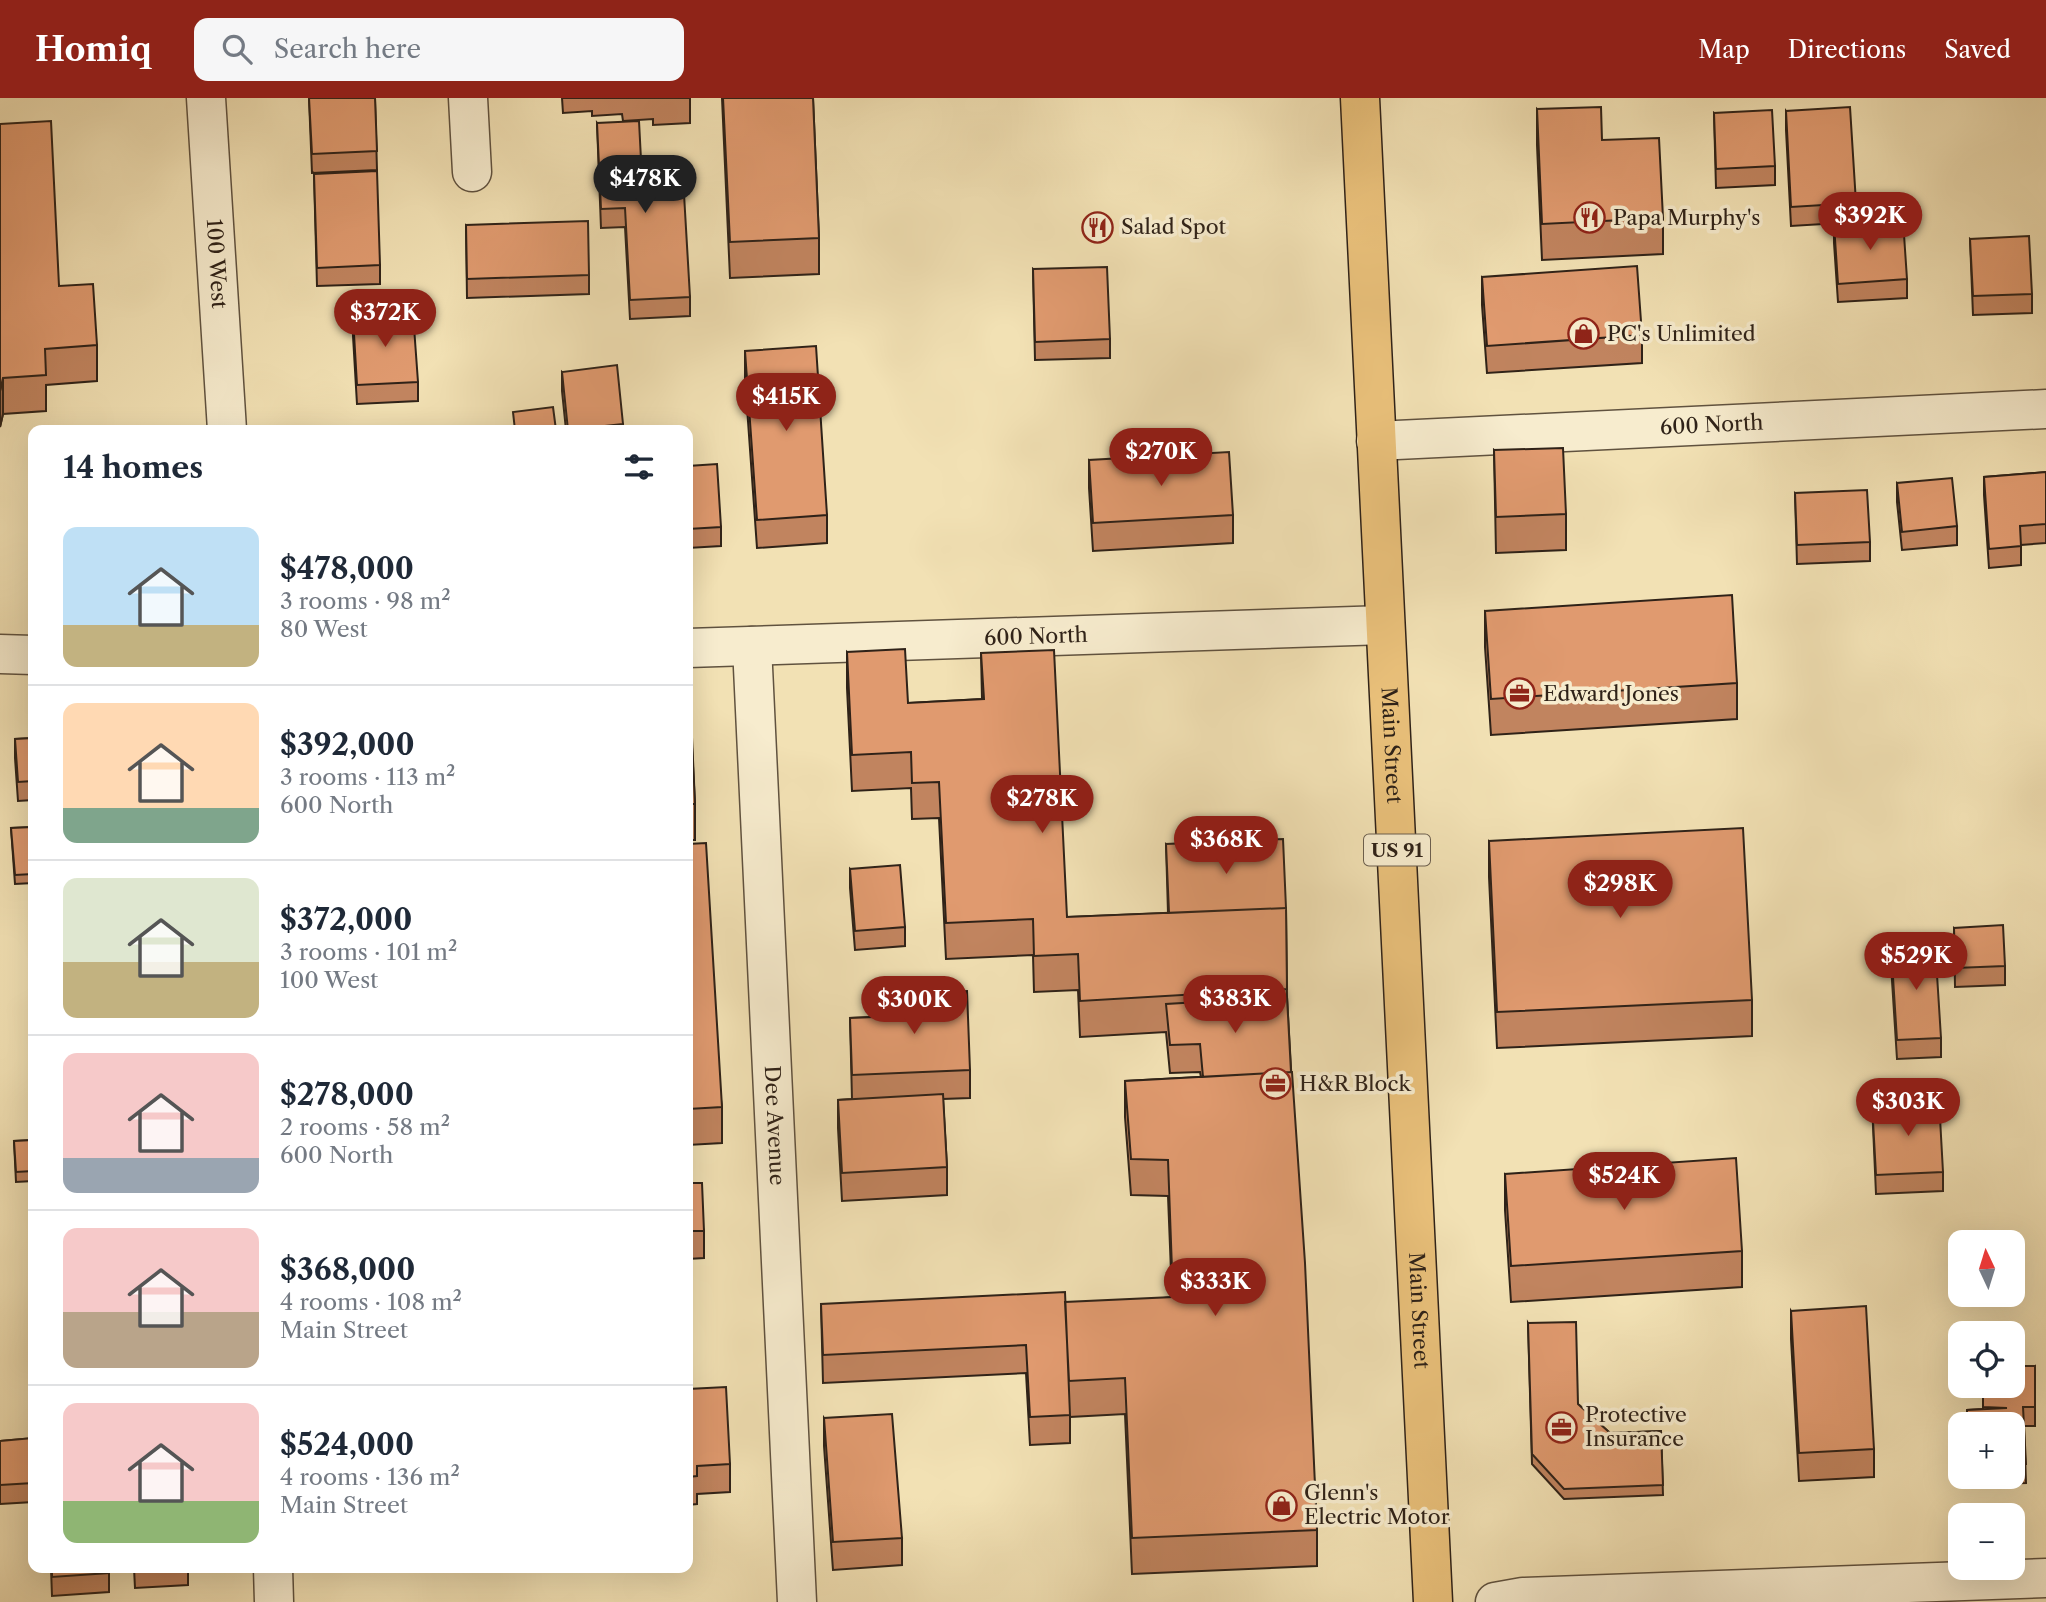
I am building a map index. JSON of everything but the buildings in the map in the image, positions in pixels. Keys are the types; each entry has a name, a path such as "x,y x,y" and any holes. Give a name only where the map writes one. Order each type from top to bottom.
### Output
{"main road":[{"name":"Main Street","path":"1360,98 1433,1602"}],"street":[{"name":"100 West","path":"206,98 227,425"},
{"path":"468,98 472,172"},
{"name":"600 North","path":"1376,441 2046,410"},
{"name":"600 North","path":"693,648 1385,625"},
{"name":"Dee Avenue","path":"752,646 797,1602"},
{"path":"0,654 28,654"},
{"path":"273,1573 274,1602"},
{"path":"1494,1602 1522,1597 2046,1583"}],"place":[{"name":"Papa Murphy's","path":"1590,218"},
{"name":"Salad Spot","path":"1098,227"},
{"name":"PC's Unlimited","path":"1584,334"},
{"name":"Edward Jones","path":"1520,694"},
{"name":"H&R Block","path":"1276,1084"},
{"name":"Protective Insurance","path":"1562,1427"},
{"name":"Glenn's Electric Motor","path":"1281,1505"}]}
